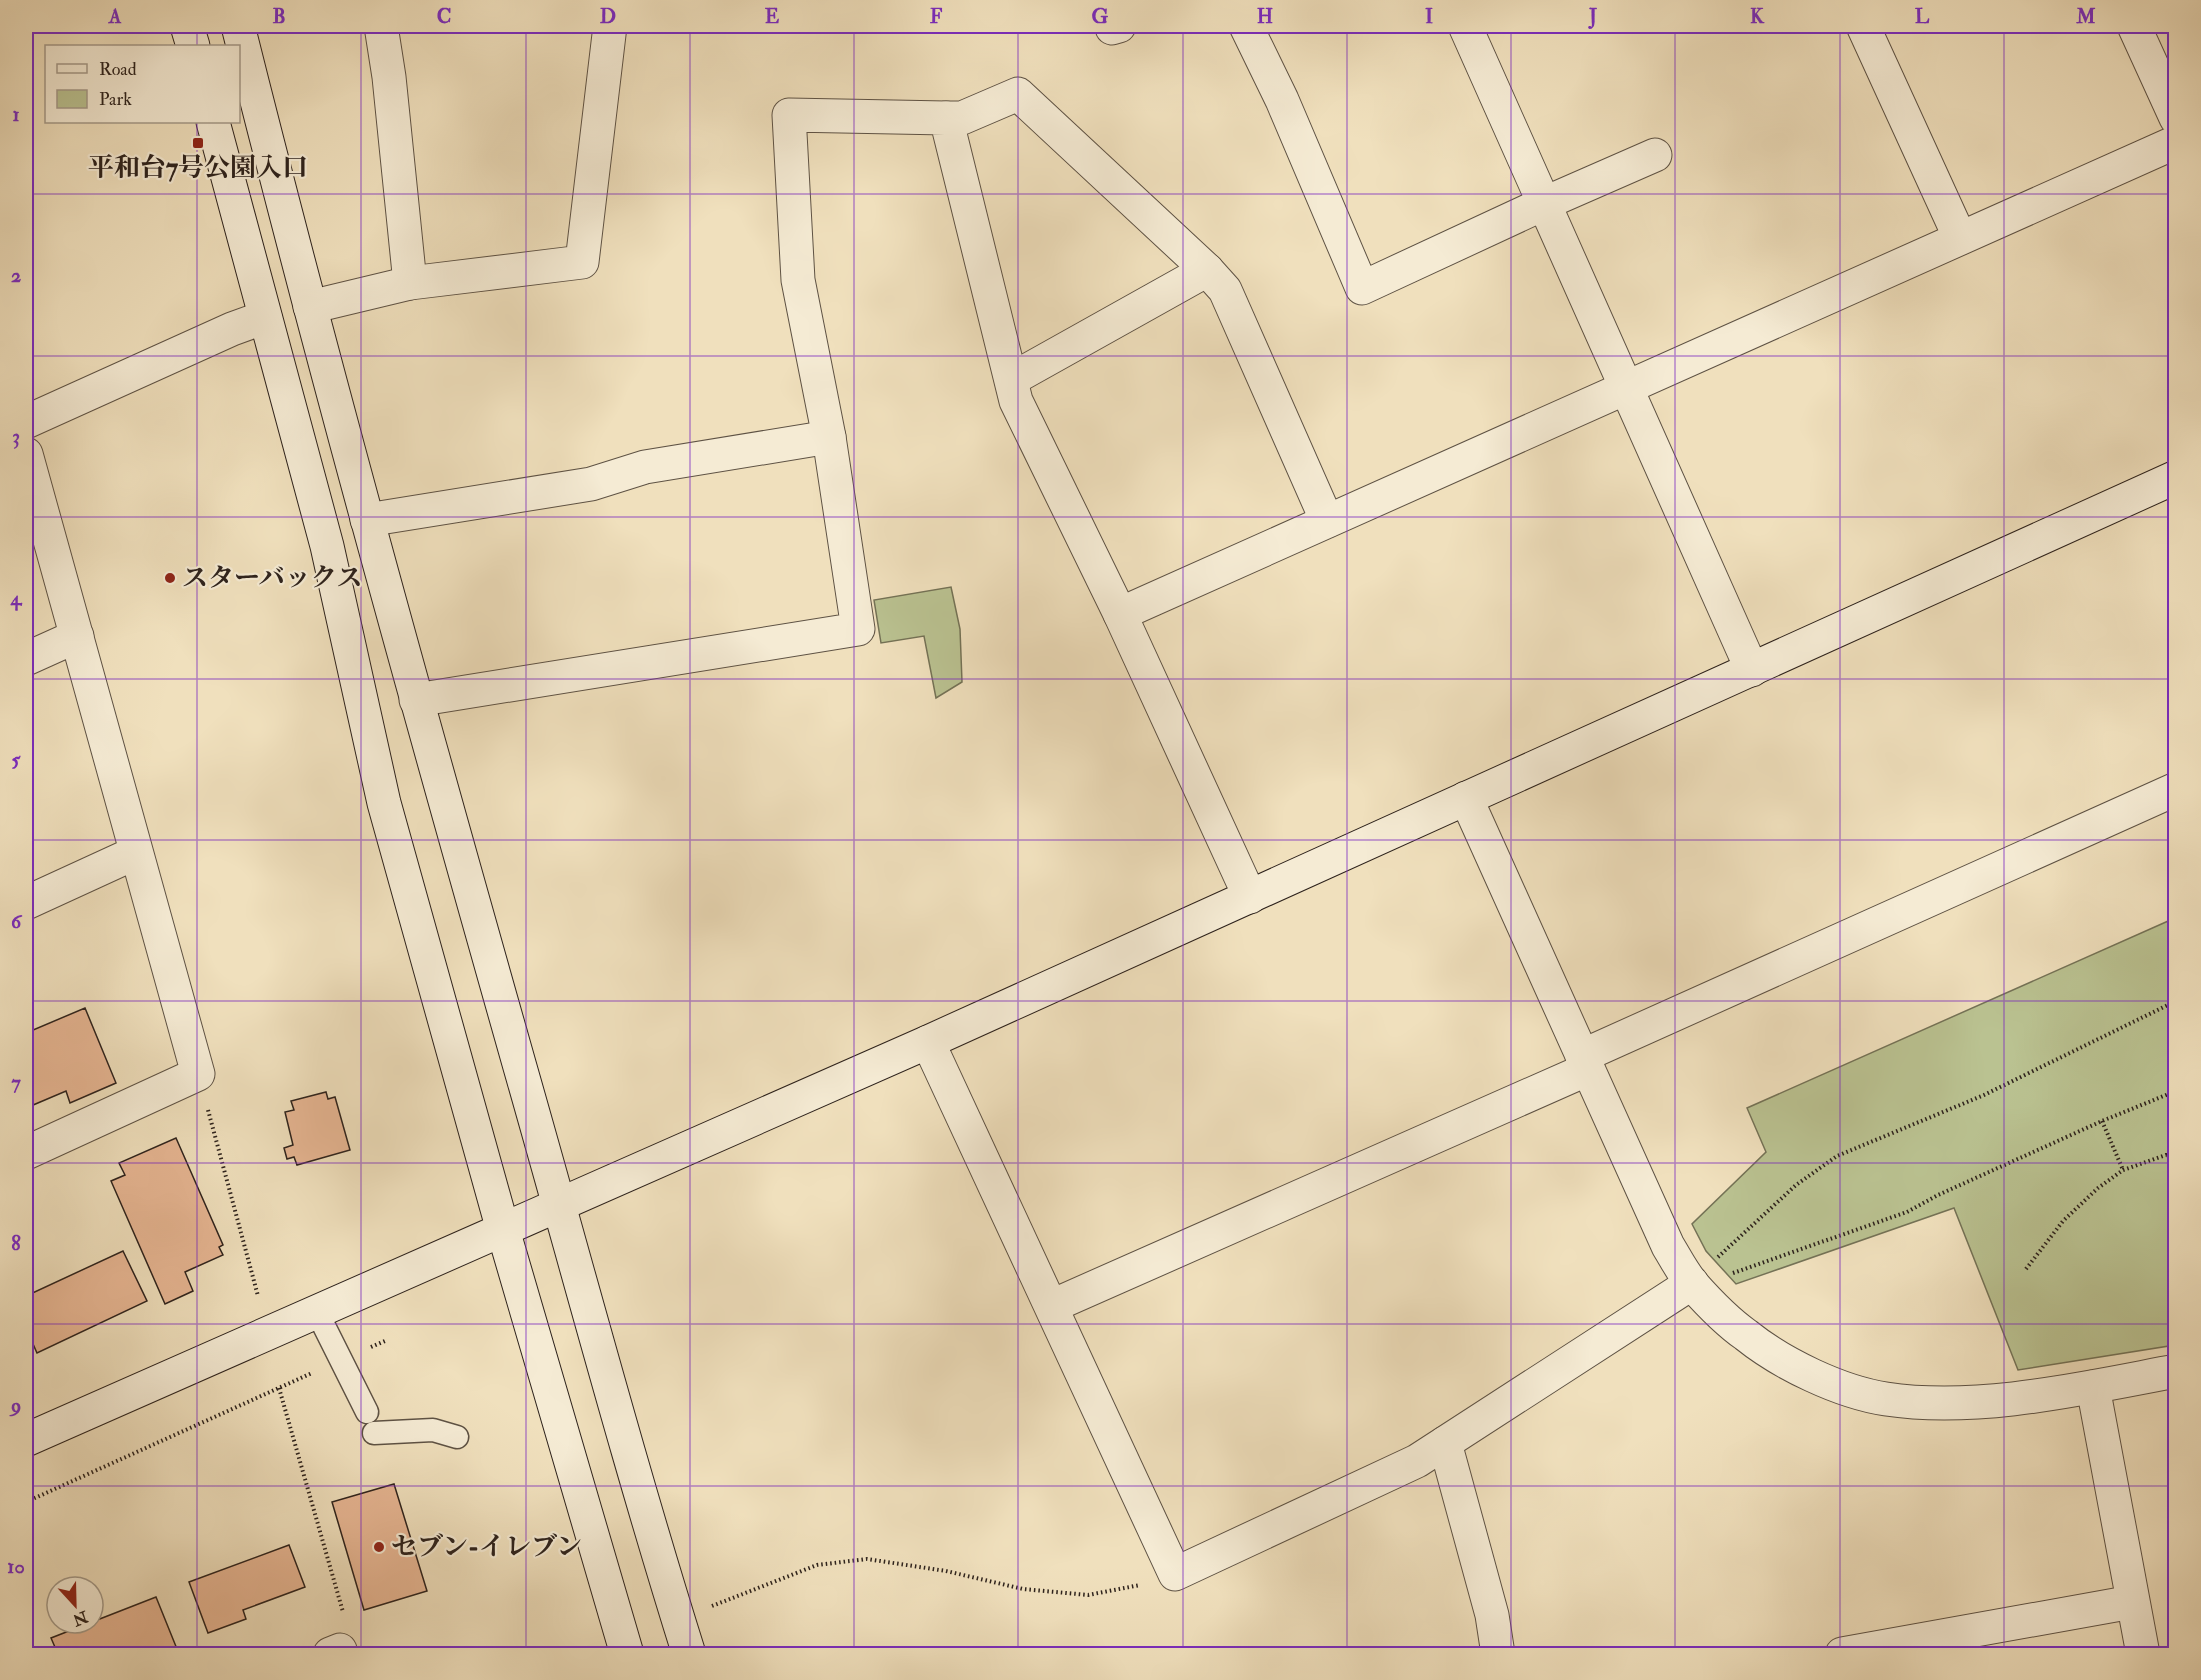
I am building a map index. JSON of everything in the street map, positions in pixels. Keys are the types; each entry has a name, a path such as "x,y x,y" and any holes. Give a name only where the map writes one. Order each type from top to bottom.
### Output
{"street":[{"path":"187,26 193,45"},
{"path":"238,26 310,306 416,700 614,1403 690,1654"},
{"path":"381,26 389,76 410,284"},
{"path":"310,306 410,284 582,262 610,26"},
{"path":"1246,26 1282,100 1362,288 1655,155"},
{"path":"1465,26 1752,670"},
{"path":"1863,26 1960,238"},
{"path":"2134,26 2175,118"},
{"path":"416,700 858,628 829,437 798,280 789,115 962,118 1018,94 1226,290 1327,521"},
{"path":"946,118 1016,401 1120,614 1250,897"},
{"path":"213,123 327,546 384,803 503,1230 627,1654"},
{"path":"1120,614 2175,142"},
{"path":"1012,379 1207,270"},
{"path":"26,422 232,328 265,317"},
{"path":"367,520 591,484 645,467 829,437"},
{"path":"26,454 198,1074 26,1153"},
{"path":"26,1440 928,1042 2175,477"},
{"path":"26,659 77,636"},
{"path":"1052,1306 2175,789"},
{"path":"1466,798 1668,1246 1697,1288 1746,1336 1795,1366 1844,1388 1885,1399 1940,1402 2008,1399 2093,1387 2175,1371"},
{"path":"26,903 135,852"},
{"path":"928,1042 1175,1574 1417,1461 1697,1288"},
{"path":"2093,1387 2143,1654"},
{"path":"1445,1443 1492,1615 1497,1654"},
{"path":"1842,1654 2132,1602"}],"lane":[{"path":"317,1312 371,1423 433,1430 457,1437"}],"path":[{"path":"1697,1288 1796,1185 1837,1156 1984,1095 2175,1001"},
{"path":"198,1074 258,1296"},
{"path":"1697,1288 1736,1271 1907,1212 1938,1195 2175,1091"},
{"path":"2102,1122 2123,1170"},
{"path":"2026,1269 2063,1221 2098,1188 2123,1170 2166,1155 2175,1157"},
{"path":"26,1502 385,1341"},
{"path":"279,1388 346,1623 337,1653"},
{"path":"678,1619 817,1565 867,1559 946,1571 1023,1589 1088,1595 1158,1581 1175,1574"}],"green space":[{"path":"951,587 960,629 962,682 936,698 924,636 881,643 874,600"},
{"path":"2175,918 2175,1345 2018,1370 1954,1208 1736,1284 1706,1251 1692,1224 1766,1152 1747,1108"}],"building":[{"path":"85,1008 116,1083 70,1103 66,1091 26,1108 26,1033"},
{"path":"326,1092 328,1099 335,1097 350,1150 297,1165 294,1157 287,1159 284,1148 293,1145 285,1112 294,1110 291,1101"},
{"path":"176,1138 223,1245 219,1247 223,1255 185,1272 193,1291 165,1304 111,1181 125,1175 119,1163"},
{"path":"123,1251 147,1301 37,1353 26,1328 26,1296"},
{"name":"セブン-イレブン","path":"394,1484 427,1591 364,1610 332,1502"},
{"path":"289,1545 305,1587 243,1610 246,1619 208,1633 189,1582"},
{"path":"156,1597 177,1649 162,1654 58,1654 51,1638 59,1635 105,1635 105,1617"}],"place":[{"name":"平和台7号公園入口","path":"198,143"},
{"name":"スターバックス","path":"170,578"},
{"name":"セブン-イレブン","path":"379,1547"}]}
